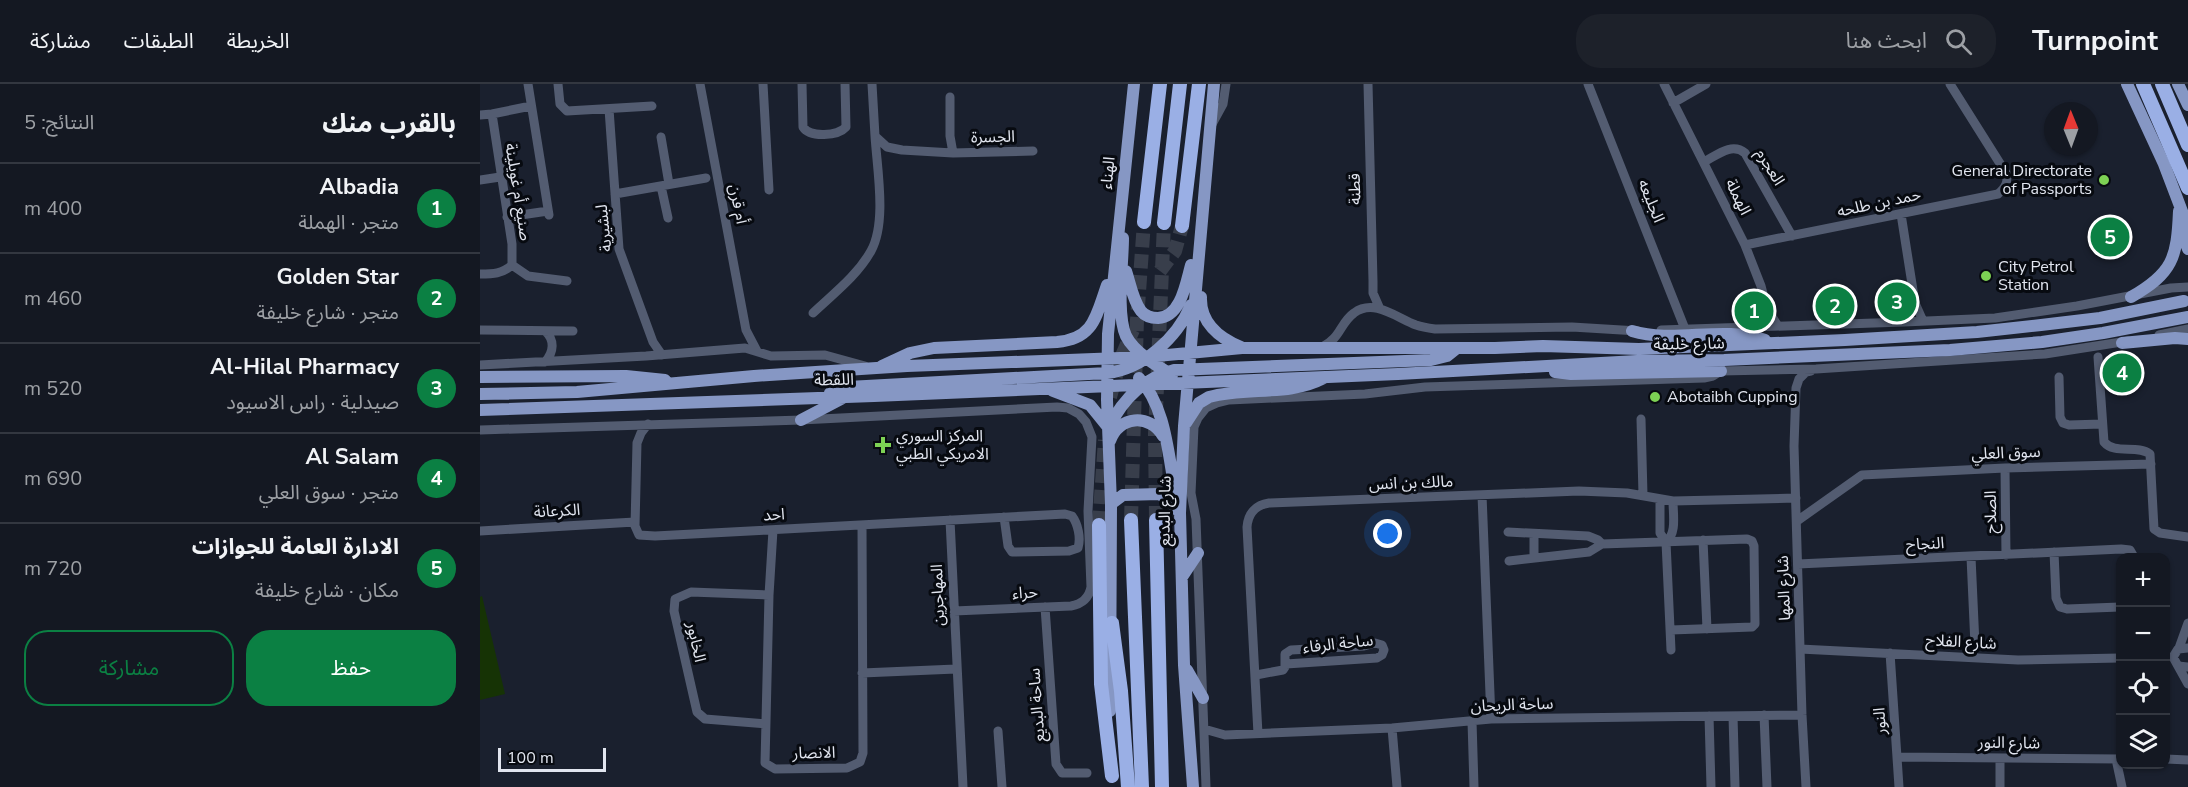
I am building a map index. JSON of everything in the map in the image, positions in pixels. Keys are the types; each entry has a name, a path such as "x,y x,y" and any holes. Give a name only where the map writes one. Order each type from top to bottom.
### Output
{"highway":[{"path":"1144,222 1160,84"},
{"path":"1164,223 1180,84"},
{"path":"1182,226 1199,84"},
{"path":"2143,84 2188,188"},
{"path":"2162,84 2188,145"},
{"name":"شارع البديع","path":"1131,520 1143,787"},
{"name":"شارع البديع","path":"1156,520 1162,787"},
{"path":"1099,525 1101,684 1112,781"},
{"path":"1112,623 1121,691 1128,787"},
{"path":"1162,771 1170,787"}],"main road":[{"name":"الهناء","path":"1118,265 1124,174 1134,84"},
{"path":"1118,265 1139,309 1152,318 1167,316 1178,305 1200,235 1214,84"},
{"path":"2127,84 2180,203 2188,249"},
{"path":"2178,84 2188,105"},
{"path":"1206,177 1212,192 1202,312 1214,330 1229,343 1242,348"},
{"path":"2131,297 2149,287 2165,272 2183,224"},
{"name":"شارع البديع","path":"1193,787 1184,665 1180,513 1184,426 1200,235"},
{"path":"1118,265 1125,334 1146,357 1188,382"},
{"path":"1112,781 1109,676 1112,623 1111,504 1107,357 1118,265"},
{"path":"876,369 904,355 934,348 1076,339 1086,333 1094,323 1118,265"},
{"path":"816,397 848,387 1107,379 1146,357 1173,333 1189,311 1194,298"},
{"name":"شارع خليفة","path":"1190,352 1242,348 1543,346 1639,349 1771,344 1977,332 2100,318 2184,301"},
{"name":"شارع خليفة","path":"1188,382 1637,361 1734,360 1950,350 2042,342 2188,317"},
{"path":"1632,331 1652,335 1744,335 1771,344"},
{"path":"2122,343 2188,339"},
{"path":"1109,428 1122,405 1144,384 1168,372 1189,369 1431,360 1447,357 1457,348"},
{"name":"اللقطة","path":"480,394 558,393 876,369 1146,357 1190,352"},
{"path":"1107,357 1128,369 1144,384 1158,413 1180,513"},
{"path":"1518,368 1571,374 1721,371"},
{"path":"480,377 626,376 690,383"},
{"path":"1184,426 1199,403 1209,397 1297,388 1329,376"},
{"name":"اللقطة","path":"480,410 1041,388 1107,379 1144,384 1188,382"},
{"path":"1041,388 1062,393 1090,405 1109,428"},
{"path":"801,420 846,396"},
{"path":"1109,446 1112,435 1118,428 1126,422 1136,420 1146,421 1155,426 1162,433 1166,443"},
{"path":"1111,504 1123,495 1159,494 1168,499 1180,513"},
{"path":"1182,577 1198,553"},
{"path":"1184,665 1203,698"}],"street":[{"path":"507,217 548,213 528,84"},
{"path":"558,84 560,104 564,110 651,106"},
{"name":"أم قرن","path":"700,84 746,330 759,353"},
{"path":"763,84 769,190"},
{"path":"802,84 803,127 806,132 812,134 837,133 846,127 845,84"},
{"path":"813,312 854,273 871,251 876,240 879,213 872,84"},
{"path":"1211,126 1223,104 1226,84"},
{"name":"قطنة","path":"1368,84 1373,293 1368,308"},
{"name":"الجليعه","path":"1588,84 1685,329"},
{"name":"الهملة","path":"1664,84 1745,245 1761,286 1767,309 1778,327"},
{"path":"1673,103 1706,84"},
{"name":"حمد بن طلحه","path":"1745,245 1998,194 2005,189 2007,176 1950,84"},
{"name":"الجسرة","path":"950,97 950,136 947,142 950,152"},
{"path":"480,115 531,106"},
{"name":"لبشيرية","path":"609,109 619,249 651,338 662,355"},
{"name":"صنيع أم غويلينة","path":"492,114 512,244 509,268"},
{"name":"الجسرة","path":"875,136 887,147 893,149 950,152 1033,151"},
{"path":"661,137 668,218"},
{"name":"العجرم","path":"1704,162 1729,149 1740,149 1745,153 1792,236"},
{"path":"480,180 500,177"},
{"path":"615,194 706,178"},
{"path":"1901,214 1915,303 1923,321"},
{"path":"480,274 496,274 509,268 528,276 567,281"},
{"name":"شارع خليفة","path":"1368,308 1380,309 1415,325 1435,329 1572,327 1632,331 1995,318 2188,287"},
{"name":"قطنة","path":"1373,293 1380,309"},
{"path":"1904,322 1911,316 1915,303"},
{"path":"1322,347 1336,338 1354,313 1368,308"},
{"path":"1760,327 1767,309"},
{"name":"شارع خليفة","path":"1206,408 1229,400 1365,394 1425,387 1704,378 1721,371 1816,369 2045,354 2122,343 2188,329"},
{"path":"480,330 573,331"},
{"path":"734,349 742,343 746,330"},
{"path":"545,332 563,361"},
{"path":"545,362 559,332"},
{"path":"646,356 651,346 651,338"},
{"name":"اللقطة","path":"480,365 750,348 771,356 825,355 876,369"},
{"path":"2098,357 2104,442 2107,446 2146,450 2150,454 2154,529 2160,533 2188,537"},
{"path":"1796,388 1799,379 1806,372 1816,369"},
{"path":"1777,371 1792,380 1796,388"},
{"path":"2059,377 2060,417 2063,423 2102,424"},
{"name":"شارع المها","path":"1796,388 1794,446 1806,787"},
{"name":"حراء","path":"801,420 1057,407 1068,408 1081,416 1089,427 1092,437 1088,511 1090,591 1081,603 1071,606 954,611"},
{"name":"شارع البديع","path":"1206,408 1195,422 1192,437 1191,497 1196,515 1198,553 1206,787"},
{"path":"1641,419 1643,495"},
{"path":"480,430 801,420"},
{"path":"623,424 632,432 637,443"},
{"path":"635,522 637,443 648,424"},
{"name":"سوق العلي","path":"1797,520 1862,475 2151,464"},
{"name":"الصلاح","path":"2005,468 2006,555"},
{"name":"مالك بن انس","path":"1258,734 1247,527 1249,517 1255,508 1269,504 1579,491 1643,495 1672,501 1796,498"},
{"path":"1482,495 1491,719"},
{"path":"1660,500 1660,533 1666,542 1671,650"},
{"path":"1666,542 1671,538 1673,532 1672,501"},
{"name":"احد","path":"635,522 637,532 644,536 1065,514 1072,516 1078,530 1078,548 1069,551 1012,552 1008,546 1004,518"},
{"name":"المهاجرين","path":"950,520 963,787"},
{"name":"الكرعانة","path":"480,531 635,522"},
{"name":"الانصار","path":"773,530 765,763 771,769 848,768 860,762 863,753 862,525"},
{"path":"1508,532 1588,536 1602,544"},
{"path":"1533,534 1534,558"},
{"path":"1509,561 1589,552 1602,544 1747,538 1752,541 1754,546 1755,624 1752,627 1671,630"},
{"path":"1703,540 1707,629"},
{"name":"النجاح","path":"1798,564 2125,549 2131,553"},
{"path":"2054,552 2056,598 2061,607 2067,609 2116,607"},
{"path":"1971,557 1976,645"},
{"name":"الخابور","path":"766,724 705,719 697,712 674,611 675,599 691,592 769,595"},
{"name":"ساحة البديع","path":"1045,607 1056,764 1062,773 1087,773"},
{"path":"2188,623 2181,649 2173,657 2181,666 2188,684"},
{"name":"ساحة الرفاء","path":"1256,675 1280,672 1286,664 1286,654 1291,650 1375,643 1382,645 1384,650 1377,658 1286,664"},
{"name":"شارع الفلاح","path":"1800,649 2018,660 2116,658"},
{"name":"النور","path":"1890,653 1899,787"},
{"path":"862,673 956,669"},
{"path":"1764,715 1767,787"},
{"name":"ساحة الريحان","path":"1204,729 1224,735 1392,728 1491,719 1802,715"},
{"path":"1709,716 1712,787"},
{"path":"1733,716 1735,787"},
{"path":"1472,721 1474,787"},
{"path":"1392,728 1397,787"},
{"path":"998,731 1002,787"},
{"path":"1205,748 1210,742 1224,735"},
{"name":"شارع النور","path":"1897,757 2116,759"},
{"path":"2000,758 2000,787"},
{"path":"2170,759 2188,759"},
{"path":"2119,769 2122,787"}],"green space":[{"path":"482,596 505,694 480,700 480,597"}],"tunnel":[{"path":"1131,520 1137,320 1144,222"},
{"path":"1156,520 1155,434 1164,223"},
{"path":"1160,271 1175,251 1182,226"},
{"path":"1110,397 1121,358 1133,330"},
{"path":"1099,525 1105,440"}],"place":[{"name":"General Directorate of Passports","path":"2104,180"},
{"name":"الادارة العامة للجوازات","path":"2110,237"},
{"name":"City Petrol Station","path":"1986,276"},
{"name":"Al-Hilal Pharmacy","path":"1897,302"},
{"name":"Golden Star","path":"1835,306"},
{"name":"Albadia","path":"1754,311"},
{"name":"Al Salam","path":"2122,373"},
{"name":"Abotaibh Cupping","path":"1655,397"},
{"name":"المركز السوري الامريكي الطبي","path":"883,445"}]}
